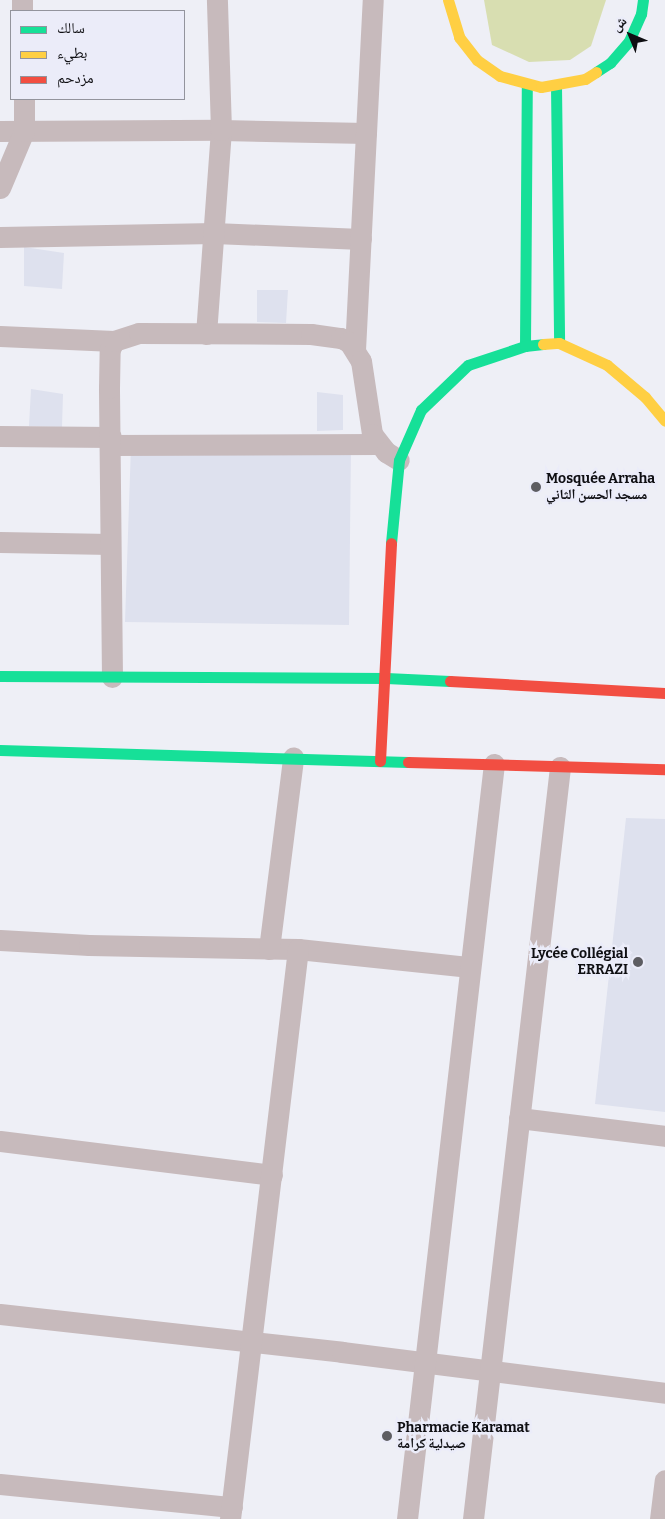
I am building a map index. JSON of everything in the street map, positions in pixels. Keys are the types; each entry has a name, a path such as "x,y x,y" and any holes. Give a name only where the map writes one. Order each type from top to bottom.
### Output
{"street":[{"path":"206,334 221,130 217,0"},
{"path":"373,0 355,350 366,381 372,434 378,444 399,460"},
{"path":"448,0 459,37 477,60 500,76 527,85 556,86 584,79 610,63 629,41 641,14 643,0"},
{"path":"525,346 527,85"},
{"path":"556,86 559,343"},
{"path":"0,188 24,131 24,100"},
{"path":"0,131 221,130 366,133"},
{"path":"0,237 214,233 361,238"},
{"path":"0,336 21,339 114,341 140,333 311,334 341,338 355,350"},
{"path":"112,677 110,363 114,341"},
{"path":"380,761 386,678 394,487 399,460 421,410 468,365 525,346 559,343 607,365 645,397 665,421"},
{"path":"0,436 111,441 378,444"},
{"path":"0,542 110,544"},
{"path":"0,676 386,678 665,693"},
{"path":"0,750 665,769"},
{"path":"269,949 293,758"},
{"path":"406,1519 494,764"},
{"path":"473,1519 560,767"},
{"path":"0,940 298,950 470,967"},
{"path":"0,1484 231,1513 298,950"},
{"path":"519,1118 665,1136"},
{"path":"0,1141 272,1175"},
{"path":"0,1314 252,1341 665,1393"},
{"path":"660,1519 665,1480"}],"shaded area":[{"path":"24,247 64,253 62,289 24,286"},
{"path":"257,290 288,290 286,323 257,322"},
{"path":"31,389 63,394 62,427 29,426"},
{"path":"317,392 343,395 343,430 317,431"},
{"path":"131,446 351,447 349,625 125,622"},
{"name":"Lycée Collégial ERRAZI","path":"626,818 665,819 665,1112 595,1104"}],"green space":[{"path":"484,0 606,0 591,46 570,60 529,62 492,45"}],"traffic: fast":[{"path":"596,72 610,63 629,41 641,14 643,0"},
{"path":"525,346 527,85"},
{"path":"556,86 559,343"},
{"path":"391,543 399,460 421,410 468,365 525,346 543,344"},
{"path":"0,676 386,678 450,681"},
{"path":"0,750 408,762"}],"traffic: slow":[{"path":"448,0 459,37 477,60 500,76 541,87 585,79 596,72"},
{"path":"543,344 559,343 607,365 645,397 665,421"}],"traffic: jam":[{"path":"380,761 391,543"},
{"path":"450,681 665,693"},
{"path":"408,762 665,769"}],"place":[{"name":"Mosquée Arraha مسجد الحسن الثاني","path":"536,487"},
{"name":"Lycée Collégial ERRAZI","path":"638,962"},
{"name":"Pharmacie Karamat صيدلية كرامة","path":"387,1436"}]}
